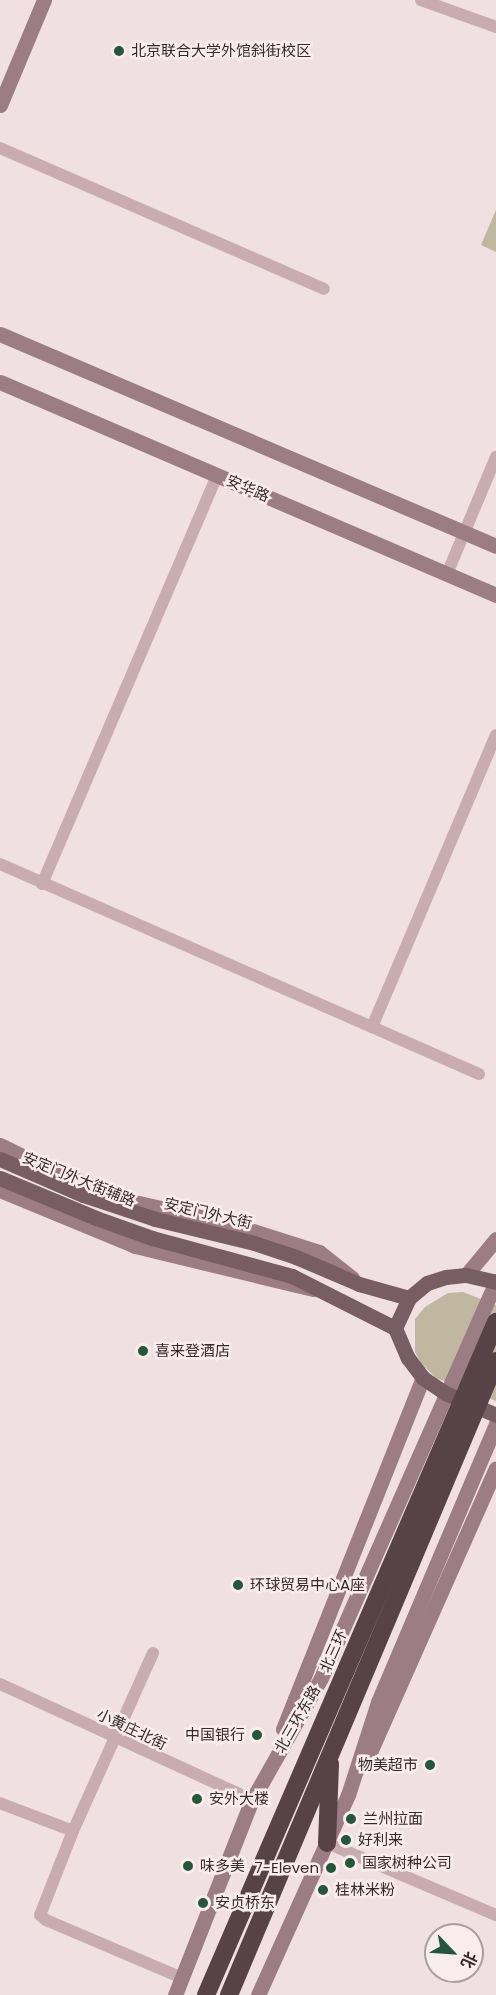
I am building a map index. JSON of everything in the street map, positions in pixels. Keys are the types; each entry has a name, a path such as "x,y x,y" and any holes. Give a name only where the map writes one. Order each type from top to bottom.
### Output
{"highway":[{"name":"北三环","path":"206,1995 330,1680 496,1322"},
{"path":"230,1995 270,1904 331,1749 496,1361"},
{"path":"327,1843 331,1749"}],"main road":[{"name":"安定门外大街","path":"0,1159 83,1195 155,1219 254,1243 296,1257 359,1284 409,1298"},
{"path":"0,1178 96,1218 152,1238 292,1276 326,1292 395,1328 408,1358 423,1378 445,1393 496,1414"},
{"path":"395,1328 409,1298 427,1283 446,1277 466,1275 496,1281"}],"street":[{"path":"0,105 44,0"},
{"path":"421,0 496,27"},
{"path":"0,148 324,289"},
{"path":"0,334 496,546"},
{"name":"安华路","path":"0,382 496,595"},
{"path":"447,574 496,457"},
{"path":"42,884 217,475"},
{"path":"372,1028 496,735"},
{"path":"0,864 479,1074"},
{"name":"安定门外大街辅路","path":"0,1145 49,1169 130,1201 228,1223 319,1252 359,1284"},
{"path":"0,1190 135,1246 269,1281 326,1292"},
{"path":"466,1275 496,1239"},
{"name":"北三环东路","path":"175,1995 252,1800 261,1782 330,1680 496,1281"},
{"path":"261,1782 423,1378"},
{"path":"348,1795 378,1702 496,1424"},
{"path":"258,1995 348,1795 377,1738 496,1468"},
{"path":"153,1653 73,1831 40,1915 46,1920 182,1978"},
{"name":"小黄庄北街","path":"0,1684 252,1800"},
{"path":"0,1803 73,1831"},
{"path":"327,1843 496,1915"}],"shaded area":[{"path":"496,210 496,252 481,245"},
{"path":"463,1292 496,1305 496,1401 436,1378 421,1363 415,1352 415,1319 425,1307 448,1293"}],"place":[{"name":"北京联合大学外馆斜街校区","path":"119,51"},
{"name":"喜来登酒店","path":"143,1351"},
{"name":"环球贸易中心A座","path":"238,1585"},
{"name":"中国银行","path":"257,1735"},
{"name":"物美超市","path":"430,1765"},
{"name":"安外大楼","path":"197,1799"},
{"name":"兰州拉面","path":"351,1819"},
{"name":"好利来","path":"346,1840"},
{"name":"国家树种公司","path":"350,1863"},
{"name":"味多美","path":"188,1866"},
{"name":"7-Eleven","path":"331,1868"},
{"name":"桂林米粉","path":"323,1890"},
{"name":"安贞桥东","path":"203,1903"}]}
